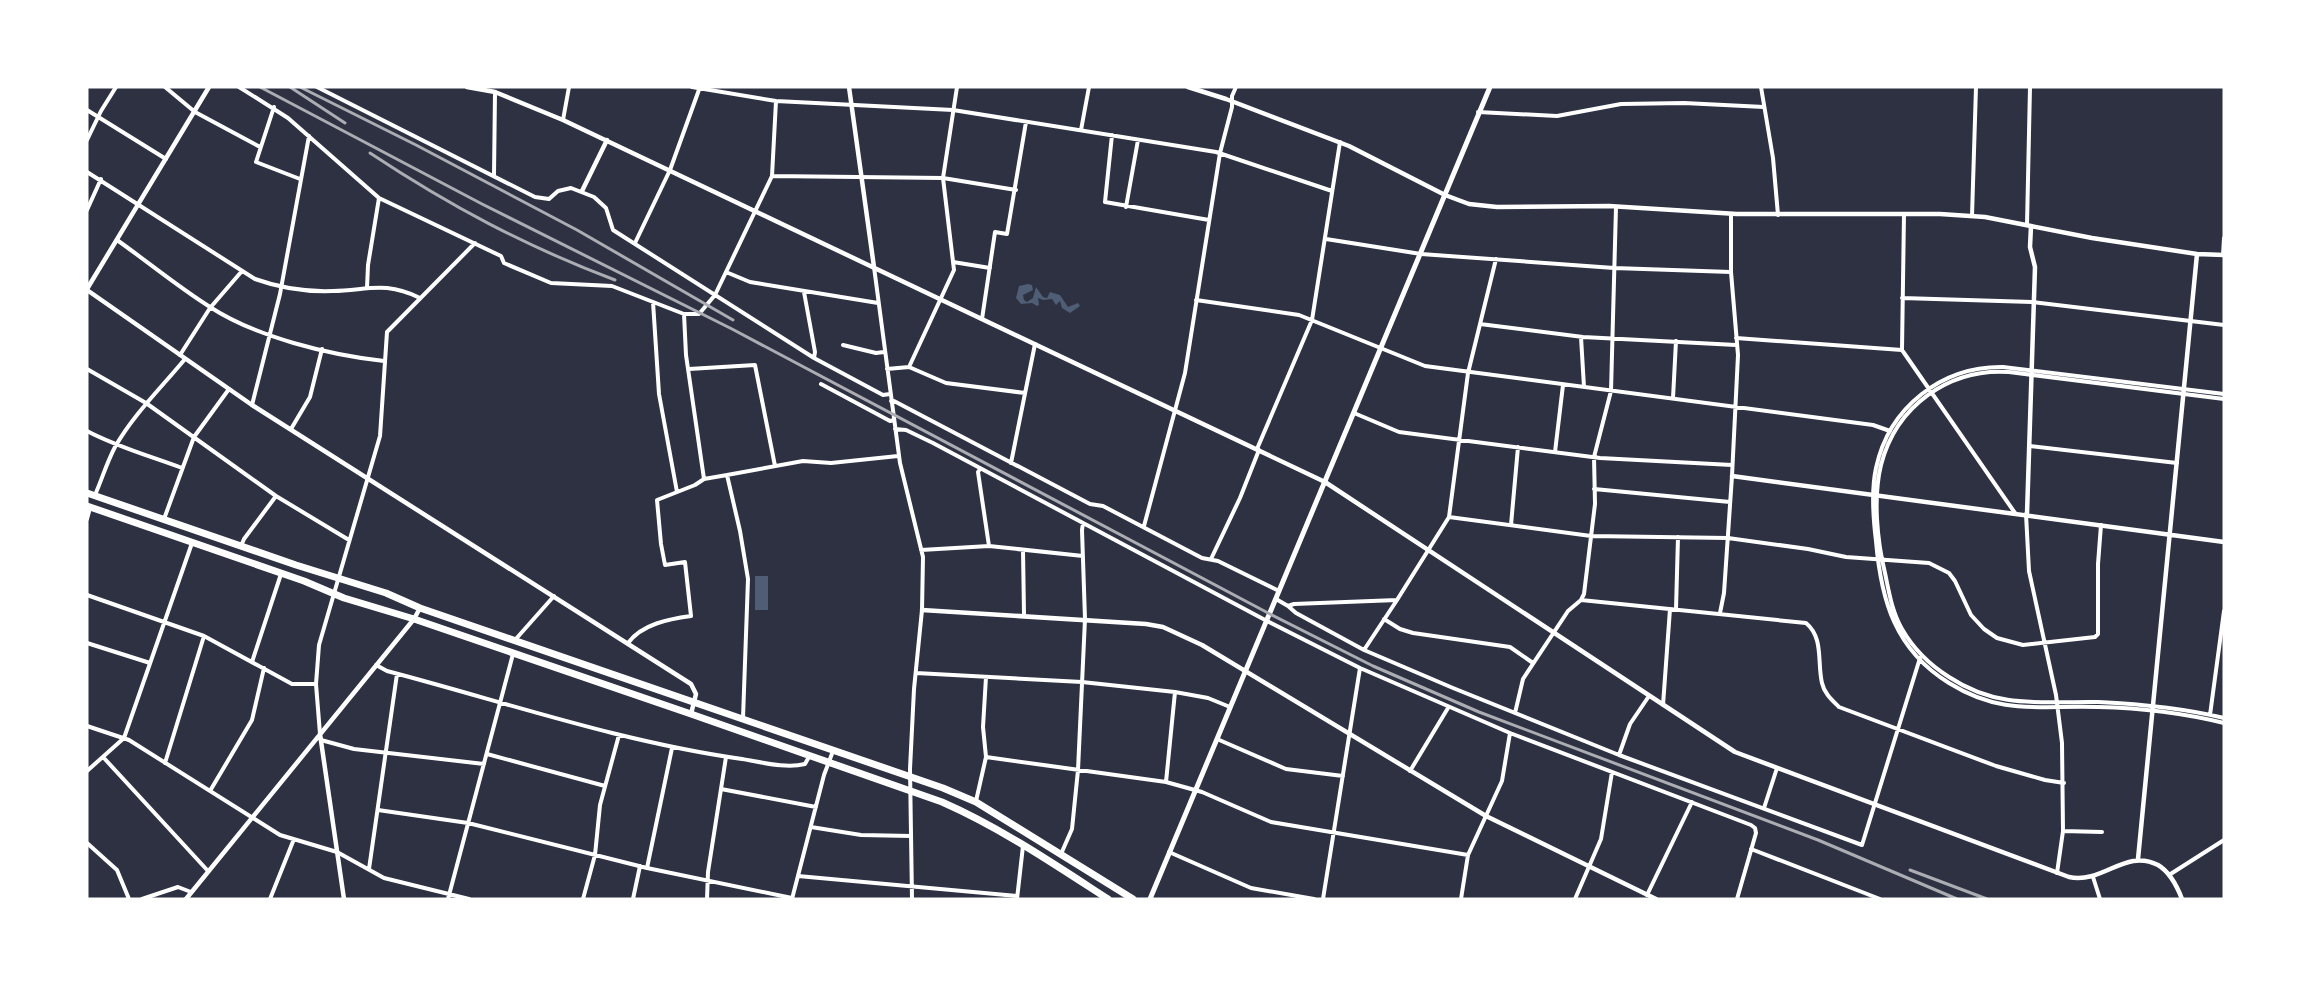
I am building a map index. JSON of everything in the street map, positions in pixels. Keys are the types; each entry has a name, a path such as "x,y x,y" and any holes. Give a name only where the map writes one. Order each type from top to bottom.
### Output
{"highway":[{"path":"91,494 386,593 420,608 833,750 976,802 1133,899"},
{"path":"89,506 282,573 335,594 414,619 910,790 974,816 1108,899"}],"main road":[{"path":"1150,899 1490,87"}],"street":[{"path":"87,140 116,87"},
{"path":"165,87 195,112 260,147"},
{"path":"210,87 87,290 252,405 691,684 695,692 695,703 691,714"},
{"path":"239,87 274,107 379,198 501,256 504,263 550,283 612,286 684,315 699,314 715,295 772,176 776,101"},
{"path":"317,87 535,197 549,199 558,190 566,188 582,191 602,203 613,230 814,358 883,395 890,394"},
{"path":"467,87 495,92 607,140 1325,482 1735,752 2057,873 2078,878 2093,877 2138,859 2150,861 2169,875 2182,899"},
{"path":"563,120 569,87"},
{"path":"692,87 776,101 954,110 1112,135 1220,153 1332,191"},
{"path":"849,87 898,456 923,557 922,610 910,777 912,899"},
{"path":"909,367 954,270 943,178 957,87"},
{"path":"1081,130 1089,87"},
{"path":"1188,87 1340,142 1445,195 1469,204 1497,207 1616,207 1731,213 1972,216 2197,254 2223,255 2224,238"},
{"path":"1144,526 1185,373 1220,153 1236,87"},
{"path":"1761,87 1775,175 1778,214"},
{"path":"1972,216 1976,87"},
{"path":"2030,87 2029,225 2030,247 2035,267 2026,514 2029,571 2057,705 2064,783 2063,831 2057,873"},
{"path":"635,243 670,170 700,88"},
{"path":"494,176 495,92"},
{"path":"1478,112 1557,116 1621,104 1684,103 1764,107"},
{"path":"274,107 256,160 257,163 300,178"},
{"path":"87,110 99,115 166,159"},
{"path":"982,319 995,232 1007,234 1026,122"},
{"path":"1112,135 1104,200 1110,205 1209,220"},
{"path":"252,405 281,288 309,136"},
{"path":"582,191 607,140"},
{"path":"1126,207 1138,140"},
{"path":"1211,559 1240,498 1312,320 1340,142"},
{"path":"87,172 255,279 281,288 332,291 392,287 420,298"},
{"path":"772,176 943,178 1016,190"},
{"path":"87,210 100,179"},
{"path":"366,288 379,198"},
{"path":"1515,713 1520,687 1533,663 1568,611 1581,600 1584,594 1595,504 1594,457 1611,391 1616,207"},
{"path":"1720,613 1728,538 1738,356 1731,272 1731,213"},
{"path":"1904,214 1902,350 2015,513"},
{"path":"1326,239 1421,254 1614,268 1731,272"},
{"path":"117,240 210,308 245,327 322,350 355,358 384,361"},
{"path":"344,899 320,734 316,684 319,645 380,436 387,332 475,243"},
{"path":"2138,859 2197,254"},
{"path":"1364,650 1430,551 1449,517 1468,373 1496,259"},
{"path":"953,262 990,268"},
{"path":"91,494 117,445 146,403 183,357 210,308 242,271"},
{"path":"726,272 750,282 878,303"},
{"path":"804,292 815,352 814,358"},
{"path":"1902,298 2032,302 2224,325"},
{"path":"1196,300 1299,315 1425,366 1873,425 1890,431"},
{"path":"653,302 659,394 677,492"},
{"path":"684,315 686,355 704,479"},
{"path":"1480,324 1581,337 1736,345"},
{"path":"1581,337 1584,387"},
{"path":"1736,338 1902,350"},
{"path":"1673,398 1676,341"},
{"path":"1011,463 1035,344"},
{"path":"843,345 876,353 884,352"},
{"path":"291,429 310,397 322,350"},
{"path":"689,369 755,365 775,466"},
{"path":"886,369 909,367 945,384 1025,393"},
{"path":"2224,399 2003,367 1978,369 1949,377 1928,390 1902,413 1890,431 1876,469 1880,561 1892,620 1906,643 1949,683 1984,700 2025,708 2057,705 2152,708 2224,720"},
{"path":"87,369 146,403 276,496 349,540"},
{"path":"821,384 890,421 894,420"},
{"path":"1555,452 1563,385"},
{"path":"164,519 194,437 229,389"},
{"path":"1876,495 1890,441 1906,415 1928,390"},
{"path":"2184,392 2224,394"},
{"path":"891,401 1090,504 1103,506 1202,558 1218,561 1279,591"},
{"path":"1354,413 1399,432 1594,457 1732,465"},
{"path":"895,429 906,430 1266,621 1360,668 1510,733 1751,825 1755,828 1756,833 1737,899"},
{"path":"87,431 117,445 182,468"},
{"path":"2028,446 2177,464"},
{"path":"1512,525 1518,447"},
{"path":"628,643 634,635 646,628 669,619 692,616 685,562 665,565 657,500 704,479 775,466 803,461 831,463 898,456"},
{"path":"980,469 978,475 989,546"},
{"path":"727,475 748,579 743,719"},
{"path":"1732,476 2224,542"},
{"path":"1594,489 1730,502"},
{"path":"241,546 276,496"},
{"path":"87,519 89,506"},
{"path":"1449,517 1590,536 1728,538 1880,561 1929,563 1940,567 1955,581 1976,622 1990,634 2017,644 2044,643 2098,634 2101,524"},
{"path":"1061,854 1072,829 1078,770 1085,619 1083,523"},
{"path":"1663,705 1678,537"},
{"path":"87,771 124,738 192,543"},
{"path":"921,550 989,546 1083,555"},
{"path":"1023,550 1024,615"},
{"path":"252,662 282,573"},
{"path":"87,595 204,636 292,684 316,684"},
{"path":"515,640 554,596"},
{"path":"1276,599 1296,613 1364,650 1619,754 1862,845 1920,657"},
{"path":"1288,606 1397,600"},
{"path":"1581,600 1806,623 1814,629 1817,638 1822,685 1839,707 1996,766 2064,783"},
{"path":"186,899 414,619 420,608"},
{"path":"922,610 1085,619 1163,627 1202,645 1486,816 1656,899"},
{"path":"2210,717 2224,611"},
{"path":"1384,619 1400,629 1413,633 1510,647 1533,663"},
{"path":"165,763 204,636"},
{"path":"87,643 150,663"},
{"path":"448,899 513,654"},
{"path":"376,665 397,674 672,748 726,757 803,765 811,755"},
{"path":"210,791 252,720 264,668"},
{"path":"1323,899 1360,668"},
{"path":"916,673 1082,682 1175,692 1208,698 1230,707"},
{"path":"369,869 397,674"},
{"path":"976,802 979,797 986,757 983,727 986,677"},
{"path":"1166,783 1175,692"},
{"path":"1619,754 1630,724 1649,696"},
{"path":"1410,771 1448,708"},
{"path":"87,726 124,738 280,835 337,852 384,878 469,899"},
{"path":"1461,899 1468,855 1502,782 1510,733"},
{"path":"583,899 595,855 600,805 620,735"},
{"path":"1217,739 1286,769 1343,776"},
{"path":"321,740 354,749 484,764"},
{"path":"647,868 672,748"},
{"path":"378,810 468,823 647,868 792,898 833,750"},
{"path":"487,754 605,786"},
{"path":"103,757 208,871"},
{"path":"707,899 726,757"},
{"path":"986,757 1166,783 1195,790 1271,822 1468,855"},
{"path":"1764,808 1777,768"},
{"path":"1575,899 1601,839 1612,772"},
{"path":"721,789 816,807"},
{"path":"1647,895 1692,802"},
{"path":"811,827 861,835 911,836"},
{"path":"2063,831 2102,832"},
{"path":"270,899 294,839"},
{"path":"2169,875 2224,840"},
{"path":"87,843 117,870 129,899"},
{"path":"798,876 1017,898 1023,845"},
{"path":"87,850 93,848"},
{"path":"1751,849 1880,899"},
{"path":"1169,852 1251,888 1314,899"},
{"path":"633,899 640,866"},
{"path":"2093,877 2100,899"},
{"path":"142,899 178,887 191,892"}],"water":[{"path":"1032,285 1033,290 1023,295 1027,302 1033,298 1036,287 1043,297 1047,298 1050,292 1060,295 1068,307 1078,303 1080,306 1070,313 1062,308 1060,301 1056,305 1052,299 1038,298 1039,305 1037,306 1032,303 1021,304 1016,298 1019,286"},
{"path":"755,576 768,576 768,610 755,610"}],"railway":[{"path":"260,87 482,204 732,329 1270,614 1373,666 1479,712 1818,840 1957,899"},
{"path":"290,87 345,123"},
{"path":"300,87 577,230 733,320"},
{"path":"370,153 489,224 615,280"},
{"path":"1910,870 1987,899"}]}
